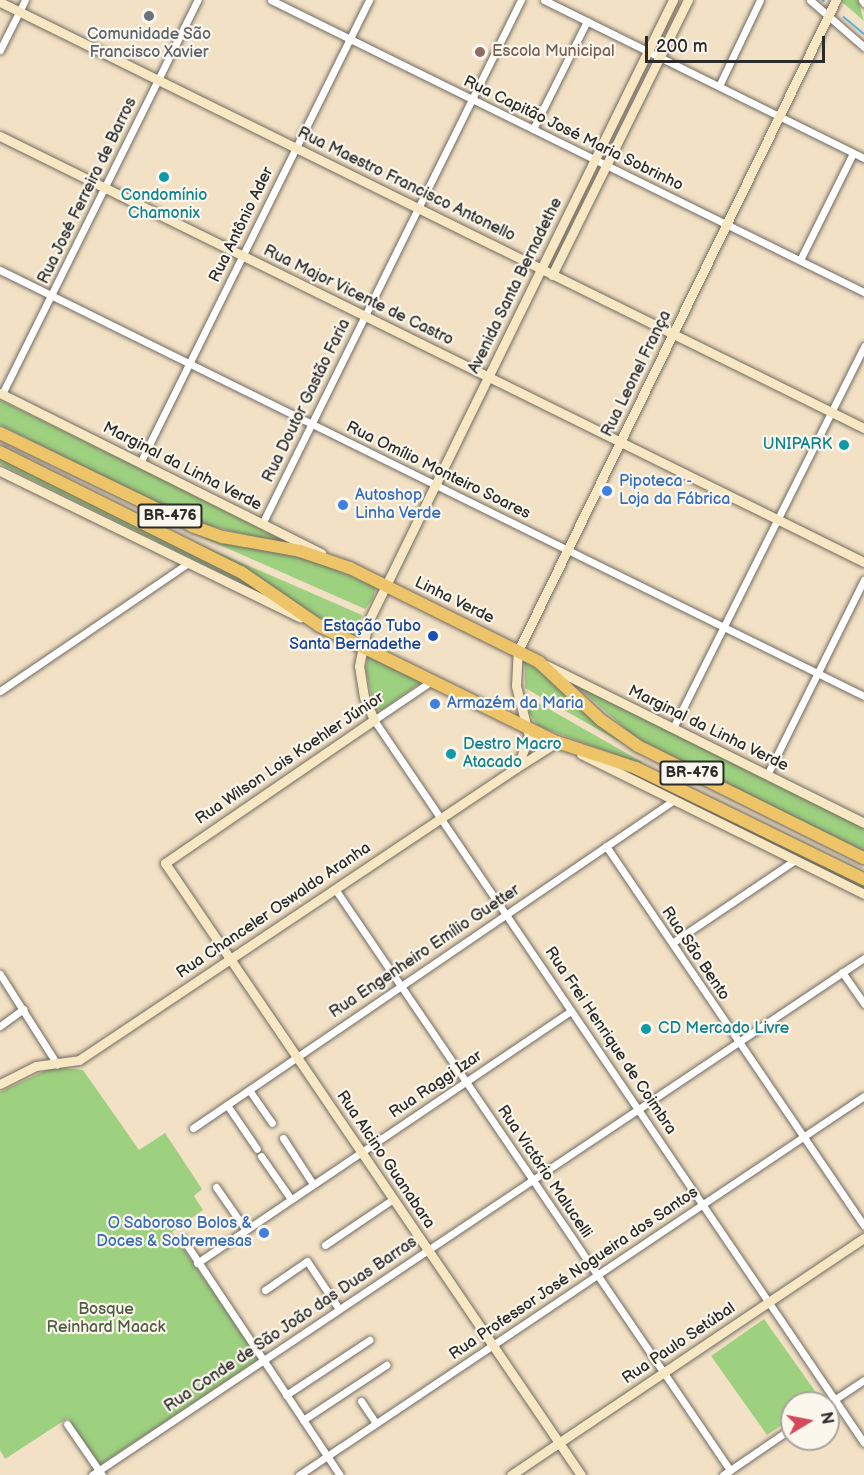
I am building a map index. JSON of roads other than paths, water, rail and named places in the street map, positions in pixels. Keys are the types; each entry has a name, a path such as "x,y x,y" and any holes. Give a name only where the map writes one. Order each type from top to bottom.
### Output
{"highway":[{"name":"Linha Verde","path":"0,433 192,526 223,537 300,551 350,568 386,585 539,662 629,741 864,858"},
{"name":"BR-476","path":"0,452 241,572 318,625 529,726 557,742 636,768 864,879"}],"main road":[{"name":"Avenida Santa Bernadethe","path":"361,645 386,585 673,0"},
{"name":"Avenida Santa Bernadethe","path":"552,274 688,0"},
{"name":"Rua Leonel França","path":"516,768 528,746 529,726 516,686 518,651 836,0"},
{"name":"Rua Maestro Francisco Antonello","path":"0,2 864,428"},
{"name":"Rua Major Vicente de Castro","path":"0,136 864,562"},
{"name":"Marginal da Linha Verde","path":"1,393 350,568"},
{"path":"0,471 187,564 318,625"},
{"name":"Rua Frei Henrique de Coimbra","path":"361,645 362,688 374,720"},
{"name":"Marginal da Linha Verde","path":"539,662 864,822"},
{"name":"Rua Wilson Lois Koehler Júnior","path":"165,863 374,720"},
{"path":"557,742 864,894"},
{"name":"Rua Chanceler Oswaldo Aranha","path":"0,1084 28,1068 79,1060 557,742"},
{"name":"Rua Alcino Guanabara","path":"165,863 581,1475"},
{"name":"Rua Paulo Setúbal","path":"511,1475 864,1238"}],"street":[{"path":"0,50 25,0"},
{"name":"Rua José Ferreira de Barros","path":"1,393 198,0"},
{"name":"Rua Capitão José Maria Sobrinho","path":"271,0 864,292"},
{"name":"Rua Antônio Ader","path":"140,463 369,0"},
{"name":"Rua Doutor Gastão Faria","path":"262,524 521,0"},
{"path":"544,0 864,158"},
{"path":"719,86 760,0"},
{"path":"810,0 864,46"},
{"path":"533,129 587,21"},
{"path":"800,261 853,153"},
{"name":"Rua Omílio Monteiro Soares","path":"0,270 864,696"},
{"path":"673,729 864,346"},
{"path":"0,691 187,564"},
{"path":"767,775 864,580"},
{"name":"Rua Wilson Lois Koehler Júnior","path":"374,720 433,680"},
{"name":"Rua Frei Henrique de Coimbra","path":"374,720 768,1302 824,1391"},
{"name":"Rua Engenheiro Emílio Guetter","path":"193,1128 297,1058 400,984 674,800"},
{"name":"Rua São Bento","path":"606,846 864,1226"},
{"path":"672,943 795,860"},
{"name":"Rua Victório Malucelli","path":"336,889 730,1470"},
{"name":"Rua Conde de São João das Duas Barras","path":"98,1474 339,1309 864,958"},
{"path":"842,972 864,1004"},
{"path":"0,974 57,1064"},
{"path":"0,1026 23,1009"},
{"name":"Rua Raggi Izar","path":"196,1263 571,1011"},
{"path":"249,1090 272,1123"},
{"name":"Rua Professor José Nogueira dos Santos","path":"298,1475 864,1096"},
{"path":"227,1105 257,1149"},
{"path":"282,1138 313,1184"},
{"path":"261,1156 291,1199"},
{"path":"216,1187 246,1230"},
{"path":"325,1245 393,1199"},
{"path":"183,1239 196,1263 340,1475"},
{"path":"265,1290 308,1261 339,1309"},
{"path":"286,1395 369,1340"},
{"path":"303,1420 386,1365"},
{"path":"840,1396 864,1380"},
{"path":"362,1401 376,1423"},
{"name":"Rua Frei Henrique de Coimbra","path":"840,1413 864,1443"},
{"path":"67,1424 98,1474"},
{"path":"723,1475 780,1436"}],"waterway":[{"path":"844,17 864,34"}],"place":[{"name":"Comunidade São Francisco Xavier","path":"149,16"},
{"name":"Escola Municipal","path":"480,52"},
{"name":"Condomínio Chamonix","path":"164,177"},
{"name":"UNIPARK","path":"844,445"},
{"name":"Pipoteca - Loja da Fábrica","path":"607,491"},
{"name":"Autoshop Linha Verde","path":"343,505"},
{"name":"Estação Tubo Santa Bernadethe","path":"433,636"},
{"name":"Armazém da Maria","path":"435,704"},
{"name":"Destro Macro Atacado","path":"451,754"},
{"name":"CD Mercado Livre","path":"646,1029"},
{"name":"O Saboroso Bolos & Doces & Sobremesas","path":"264,1233"}],"park label":[{"name":"Bosque Reinhard Maack","path":"106,1319"}]}
